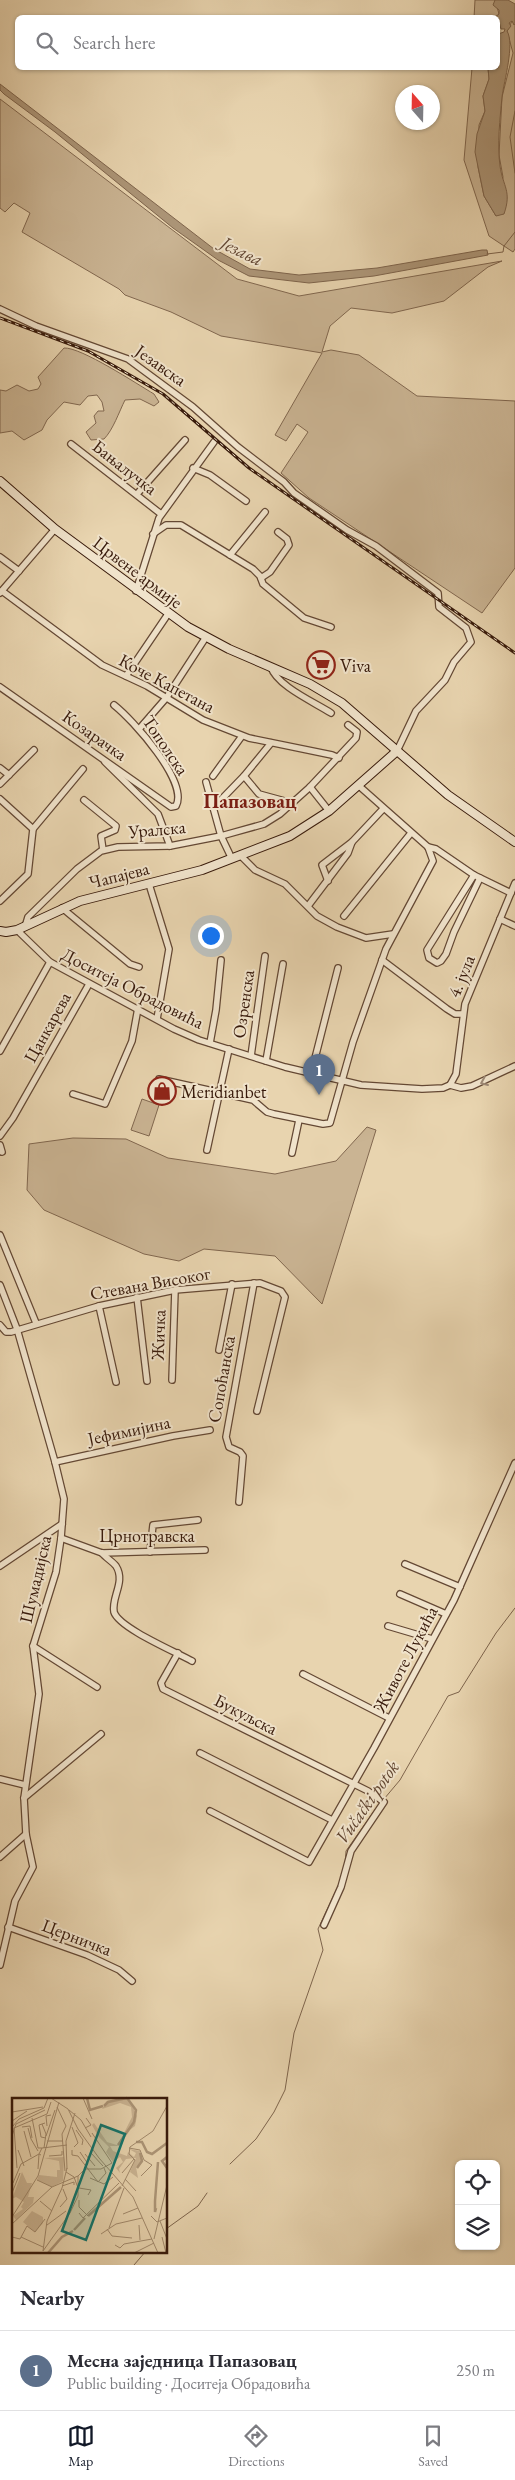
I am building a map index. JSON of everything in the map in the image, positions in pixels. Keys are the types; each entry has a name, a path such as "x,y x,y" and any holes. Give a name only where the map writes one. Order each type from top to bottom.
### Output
{"main road":[{"name":"Црвене армије","path":"0,481 55,529 168,614 206,637 310,684 337,700 448,795 515,842"},
{"name":"Чапајева","path":"17,930 92,896 149,884 232,859 290,836 329,810 398,752"},
{"path":"1,934 17,930"}],"street":[{"name":"Језавска","path":"0,309 36,326 128,359 194,407 238,447 284,482 306,502 376,546 438,592 439,607 460,623 470,635 470,645 454,662 445,680 422,703 410,722 398,752"},
{"path":"137,494 185,440"},
{"path":"136,590 161,514 214,442"},
{"name":"Бањалучка","path":"71,444 161,514"},
{"path":"193,468 210,475 246,501"},
{"path":"230,555 265,512"},
{"path":"153,534 166,525 180,525 253,569 261,578 263,584 304,618 331,627"},
{"path":"1,592 55,529"},
{"path":"261,578 270,572 289,545 287,539 278,532"},
{"path":"0,558 19,571"},
{"name":"Коче Капетана","path":"1,592 93,659 167,697 203,720 242,736 338,758"},
{"path":"126,676 168,614"},
{"path":"140,728 167,697 206,637"},
{"name":"Црвене армије","path":"271,667 274,676 288,687 332,713"},
{"name":"Козарачка","path":"0,687 174,807"},
{"name":"Тополска","path":"114,705 140,728 175,782 179,796 174,807"},
{"name":"Уралска","path":"25,927 28,917 62,883 90,857 104,850 125,847 170,846 221,836 270,821 310,787 358,736 357,732 348,725"},
{"path":"213,776 242,736"},
{"path":"214,807 244,776 270,742"},
{"path":"0,784 34,750"},
{"path":"99,754 114,772 158,814 170,846"},
{"path":"0,768 9,775"},
{"path":"0,901 28,874 33,829 83,768"},
{"path":"244,776 259,794 292,803"},
{"path":"206,782 221,836 232,859"},
{"path":"159,1079 253,1100 267,1112 299,1120 323,1124 330,1123 353,1042 382,960 393,934 433,860 428,847 358,785"},
{"path":"310,787 329,810"},
{"path":"0,799 33,829"},
{"path":"84,800 116,826 115,830 101,836 104,850"},
{"path":"328,881 322,865 352,842 383,809"},
{"path":"344,916 412,833"},
{"path":"308,906 348,853 352,842"},
{"path":"428,847 441,852 474,875 511,893"},
{"path":"433,856 441,852"},
{"path":"241,856 255,870 285,884 323,919 361,937 393,934"},
{"path":"474,875 427,950 429,958 436,963 441,961 446,954 454,932 480,878"},
{"path":"149,884 169,949 157,1019"},
{"name":"4. јула","path":"450,1085 456,1074 462,1014 467,996 515,884"},
{"path":"62,908 130,964 138,967"},
{"path":"500,919 515,926"},
{"name":"Доситеја Обрадовића","path":"17,930 50,962 184,1034 210,1044 311,1074 390,1089 433,1089 450,1085 461,1088 480,1084 515,1066"},
{"name":"Озренска","path":"251,1056 265,956"},
{"path":"210,1044 216,1010 221,960"},
{"path":"382,960 447,1009 455,1014 462,1014"},
{"path":"0,1050 50,962"},
{"path":"266,1061 283,964"},
{"path":"311,1074 338,968"},
{"name":"Цанкарева","path":"0,1136 13,1118 89,984"},
{"path":"73,1094 105,1104 132,1041 138,1008"},
{"path":"207,1150 229,1049"},
{"path":"292,1153 299,1120"},
{"path":"0,1146 2,1152"},
{"path":"0,1235 36,1323"},
{"name":"Стевана Високог","path":"17,1329 98,1306 175,1290 254,1283 281,1291 285,1297 257,1411"},
{"name":"Сопоћанска","path":"239,1502 244,1456 229,1447 226,1437 254,1283"},
{"path":"219,1350 232,1284"},
{"name":"Шумадијска","path":"0,1285 17,1329 64,1499 62,1538 56,1572 33,1646 39,1694 24,1798 26,1834 33,1867 18,1894 7,1930 0,1965"},
{"name":"Жичка","path":"172,1380 175,1290"},
{"path":"137,1297 147,1380"},
{"path":"98,1306 116,1382"},
{"path":"0,1325 8,1332 17,1329"},
{"name":"Јефимијина","path":"55,1462 173,1436 210,1430"},
{"name":"Животе Лукића","path":"210,1811 309,1862 460,1587 515,1463"},
{"path":"150,1552 153,1525 198,1520"},
{"path":"0,1566 62,1524"},
{"name":"Црнотравска","path":"62,1538 102,1553 205,1550"},
{"path":"102,1553 116,1567 119,1573 119,1589 114,1609 116,1615 127,1626 192,1661"},
{"path":"406,1564 460,1587"},
{"path":"400,1594 446,1614"},
{"path":"388,1626 432,1639"},
{"path":"33,1646 96,1687"},
{"name":"Букуљска","path":"178,1654 161,1683 162,1688 353,1784"},
{"path":"303,1674 389,1718"},
{"path":"24,1798 101,1734"},
{"path":"200,1753 332,1820"},
{"path":"0,1779 25,1785"},
{"path":"324,1925 340,1887 351,1852 382,1800 353,1784"},
{"path":"0,1858 26,1834"},
{"name":"Церничка","path":"0,1930 7,1930 87,1955 119,1970 132,1981"}],"shaded area":[{"path":"475,0 495,0 498,15 474,15"},
{"path":"495,0 508,0 515,4 515,24 512,21 509,23 511,26 507,31 510,45 499,132 500,166 507,200 504,214 496,216 484,196 475,152 477,134 485,111 483,96 489,79 488,70 500,70 500,33 504,32 505,29 501,29 500,15 498,15 499,10 493,5"},
{"path":"512,21 515,24 515,249 513,252 489,236 464,160 472,70 488,70 489,79 483,96 485,111 479,125 478,167 484,196 496,216 503,177 499,155 502,97 513,53 507,31"},
{"path":"0,84 214,249 250,269 299,275 377,268 482,250 487,250 488,255 374,276 309,283 249,276 218,260 173,228 55,132 4,94 0,90"},
{"path":"0,99 237,279 299,296 502,261 488,267 444,301 392,313 351,308 330,326 322,352 331,350 359,355 417,396 515,401 515,568 482,613 309,498 281,473 308,432 297,424 286,441 275,435 322,353 221,336 171,312 125,295 119,289 22,232 30,213 14,203 5,212 0,208"},
{"path":"64,348 83,353 109,367 154,394 159,402 154,406 140,399 125,400 113,426 104,439 91,440 86,432 96,423 94,416 98,411 104,411 102,402 97,395 88,396 80,405 64,402 47,420 42,430 24,440 12,431 0,433 0,390 6,391 17,385 29,391 38,389 41,384 38,377"},
{"path":"142,1099 159,1105 149,1136 131,1130"},
{"path":"367,1127 376,1130 322,1304 275,1256 204,1249 179,1261 144,1254 44,1210 27,1190 29,1144 73,1138 126,1139 168,1158 275,1174 336,1161"}],"waterway":[{"path":"515,111 510,137 515,173"},
{"name":"Језава","path":"487,254 503,252 504,246 515,232"},
{"name":"Vučački potok","path":"384,1799 400,1780 448,1696 459,1692 496,1633 515,1608"},
{"name":"Vučački potok","path":"345,1864 346,1851 379,1804"},
{"name":"Vučački potok","path":"230,2164 256,2139 274,2112 285,2090 294,2033 323,1950 318,1929 340,1882"},
{"name":"Vučački potok","path":"168,2228 198,2206 207,2193"},
{"name":"Vučački potok","path":"134,2265 145,2252"}],"railway":[{"path":"0,318 88,351 163,394 249,468 515,653"}],"place":[{"name":"Viva","path":"321,665"},
{"name":"Meridianbet","path":"162,1091"},
{"name":"Месна заједница Папазовац","path":"319,1095"}],"district":[{"name":"Папазовац","path":"250,801"}]}
